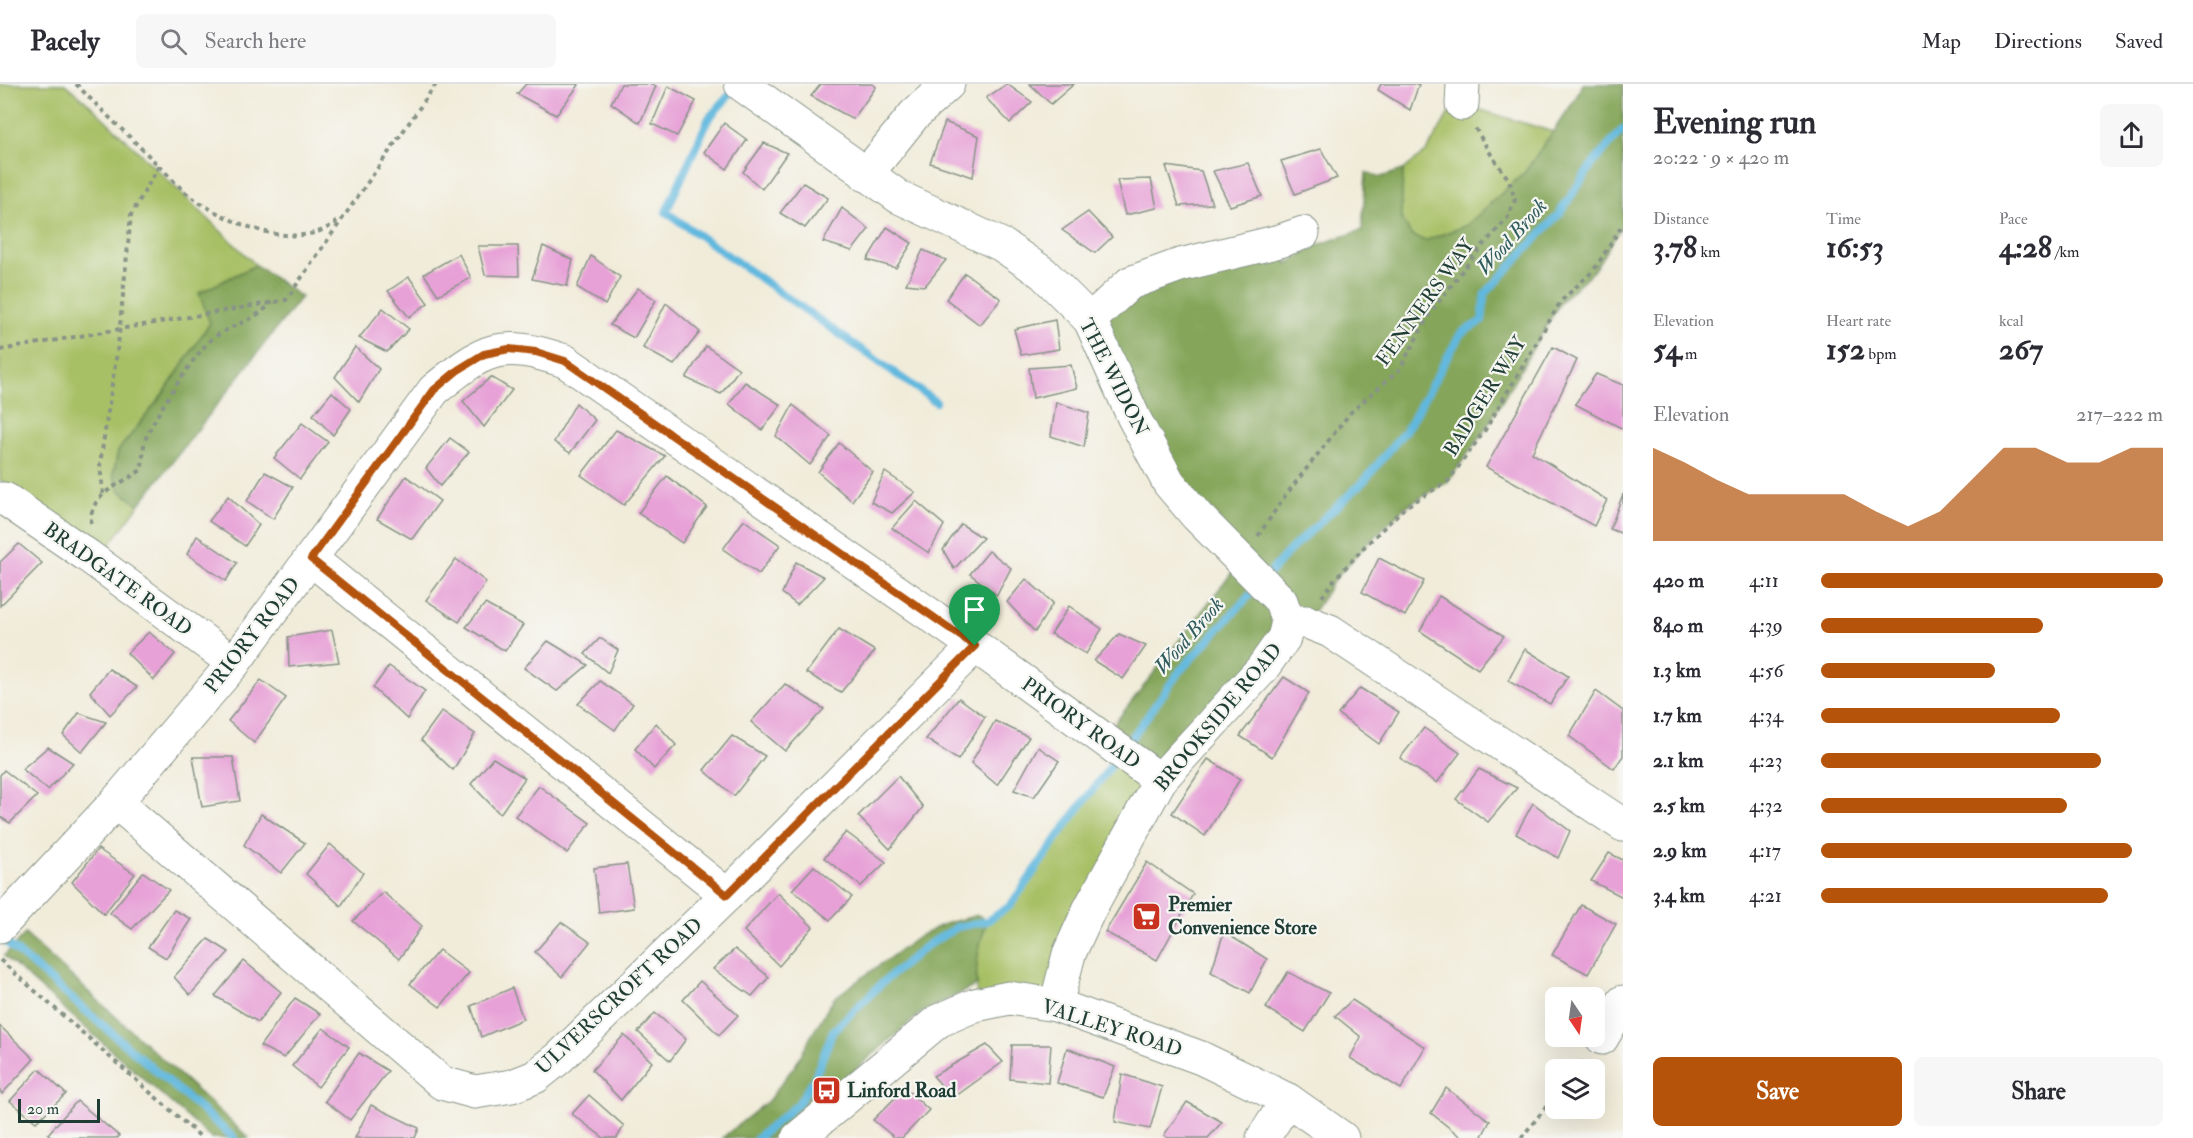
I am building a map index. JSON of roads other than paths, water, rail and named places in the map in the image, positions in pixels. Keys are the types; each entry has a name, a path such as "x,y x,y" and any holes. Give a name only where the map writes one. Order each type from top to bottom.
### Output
{"street":[{"path":"866,176 914,115 948,84"},
{"name":"THE WIDON","path":"744,86 866,176 899,197 1002,245 1043,273 1090,321 1134,418 1169,483 1197,516 1281,601 1297,622"},
{"path":"1090,321 1130,284 1180,265 1290,246"},
{"name":"PRIORY ROAD","path":"4,921 116,802 234,663 434,390 458,370 484,354 509,349 536,352 565,361 975,646 1160,780"},
{"name":"BRADGATE ROAD","path":"0,499 5,499 88,556 234,663"},
{"path":"311,559 727,895"},
{"path":"1297,622 1330,631 1623,825"},
{"name":"BROOKSIDE ROAD","path":"1056,1005 1069,954 1085,918 1160,780 1260,670 1297,622"},
{"name":"ULVERSCROFT ROAD","path":"116,802 442,1083 475,1092 512,1086 535,1077 559,1058 727,895 975,646"},
{"name":"VALLEY ROAD","path":"798,1138 938,1021 975,1005 1009,998 1056,1005 1202,1058 1288,1100 1342,1138"},
{"path":"1605,1033 1623,1002"},
{"path":"1263,1138 1288,1100"}],"waterway":[{"path":"735,89 709,118 666,212 936,402"},
{"name":"Wood Brook","path":"1266,577 1289,551 1365,480 1408,427 1461,333 1482,321 1485,294 1559,214 1591,166 1623,129"},
{"name":"Wood Brook","path":"1125,747 1179,672 1258,586"},
{"name":"Wood Brook","path":"757,1138 798,1104 814,1079 833,1031 883,982 926,946 957,927 987,921 1010,906 1117,758"},
{"path":"0,937 234,1138"}],"place":[{"name":"Premier Convenience Store","path":"1147,916"},
{"name":"Linford Road","path":"826,1090"}]}
